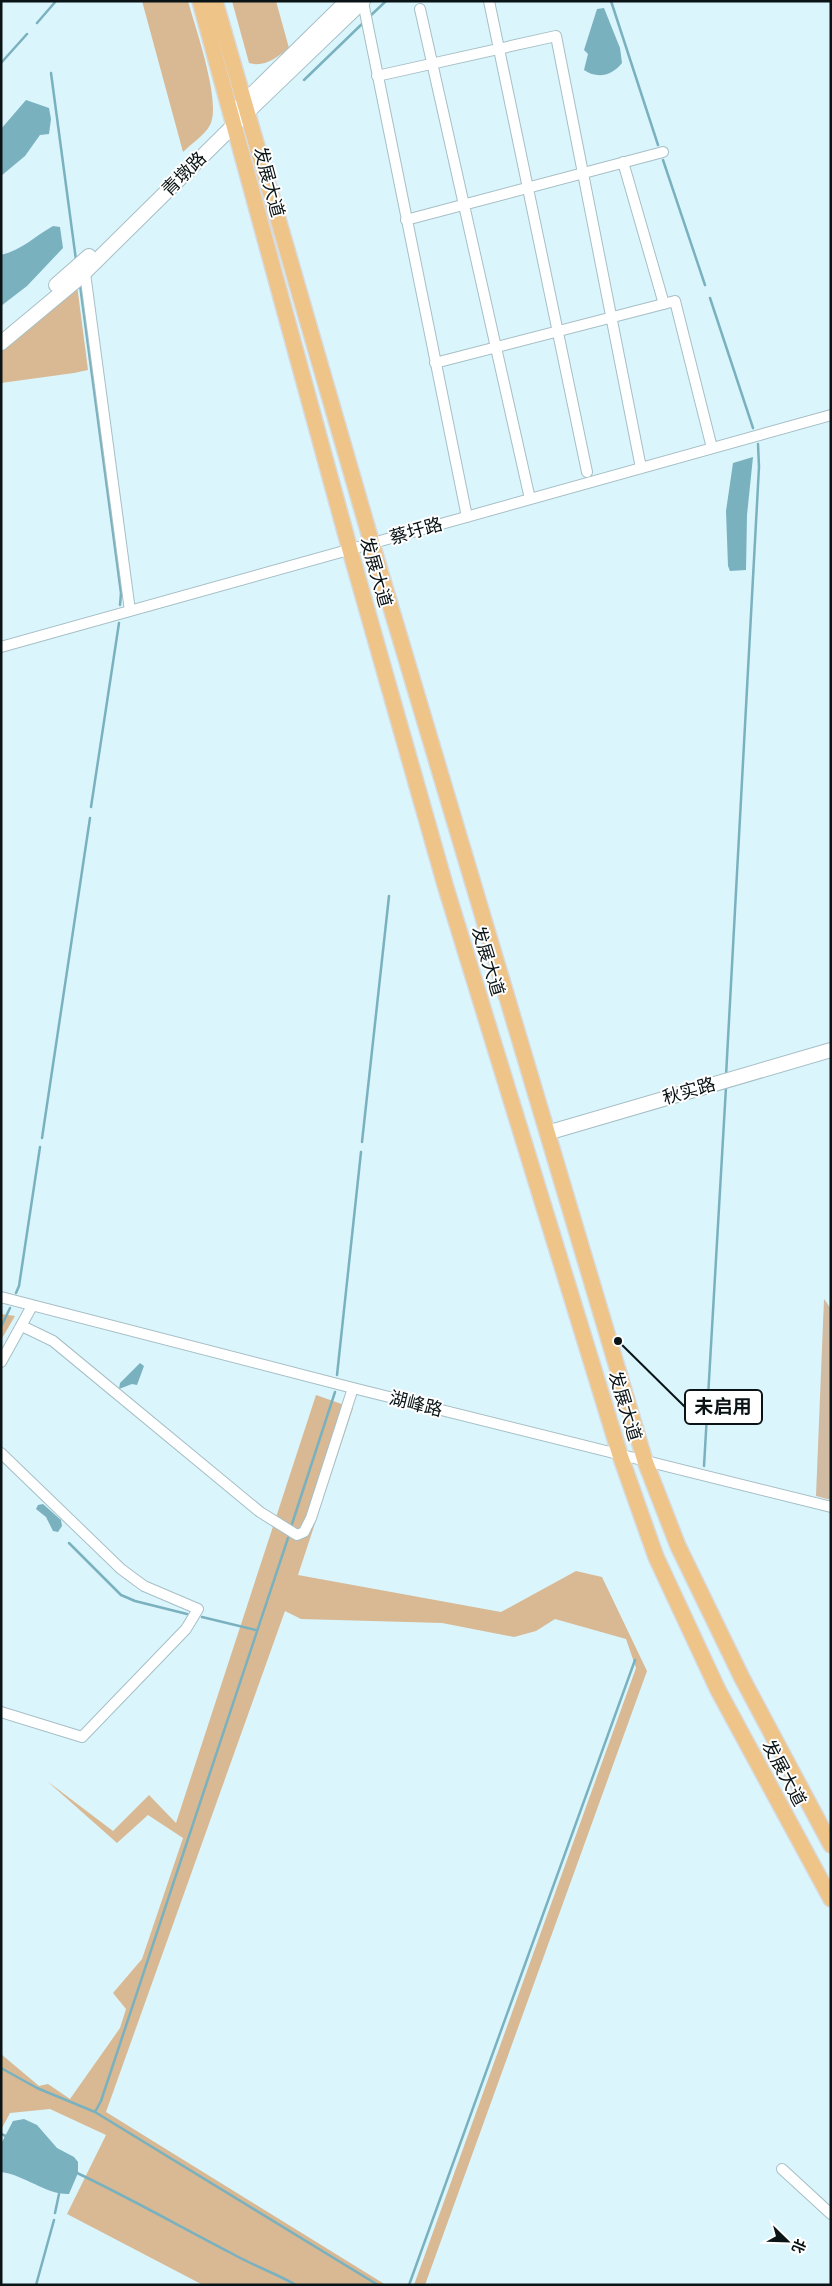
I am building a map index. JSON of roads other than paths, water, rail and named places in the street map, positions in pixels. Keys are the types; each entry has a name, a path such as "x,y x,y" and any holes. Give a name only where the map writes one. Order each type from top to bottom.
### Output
{"main road":[{"name":"发展大道","path":"200,1 350,550 446,888 620,1455 656,1556 718,1690 831,1899"},
{"name":"发展大道","path":"215,1 372,544 645,1461 678,1546 742,1678 831,1845"},
{"name":"青墩路","path":"1,343 84,273 347,1"},
{"name":"青墩路","path":"246,107 365,11"},
{"name":"青墩路","path":"1,331 73,271 233,120"},
{"name":"秋实路","path":"546,1133 831,1050"}],"street":[{"path":"490,1 587,472"},
{"path":"420,9 530,499"},
{"path":"365,11 467,517"},
{"path":"377,76 499,47 556,36 642,468"},
{"path":"406,220 663,152"},
{"path":"623,162 664,304"},
{"path":"84,273 130,611"},
{"path":"435,363 675,301 712,448"},
{"name":"蔡圩路","path":"1,647 831,414"},
{"name":"湖峰路","path":"1,1298 831,1507"},
{"path":"1,1362 32,1306"},
{"path":"22,1326 53,1341 260,1512 298,1535 304,1532 312,1518 353,1388"},
{"path":"1,1453 121,1569 144,1586 198,1609 186,1629 82,1737 1,1712"},
{"path":"782,2170 831,2214"}],"water":[{"path":"604,8 620,48 622,63 614,71 604,75 594,75 584,70 588,54 584,50 597,9"},
{"path":"26,100 49,108 51,119 49,134 40,135 25,156 1,176 1,129"},
{"path":"53,226 60,227 63,248 27,286 1,306 1,255 22,246"},
{"path":"753,457 747,515 746,570 730,571 728,566 726,511 733,463"},
{"path":"140,1363 144,1366 137,1385 132,1384 119,1389 120,1383"},
{"path":"43,1504 61,1520 62,1526 58,1532 53,1531 46,1517 36,1509 38,1505"},
{"path":"24,2119 37,2125 57,2148 74,2157 78,2162 78,2173 69,2194 52,2191 19,2177 1,2172 1,2144 13,2121"}],"waterway":[{"path":"37,23 56,1"},
{"path":"368,18 386,1"},
{"path":"611,1 658,145"},
{"path":"304,80 364,22"},
{"path":"1,63 27,34"},
{"path":"51,73 76,260"},
{"path":"663,160 705,285"},
{"path":"80,285 121,593 120,605"},
{"path":"710,298 753,428"},
{"path":"726,1076 759,467 758,444"},
{"path":"91,807 119,623"},
{"path":"42,1138 90,818"},
{"path":"362,1142 389,896"},
{"path":"704,1466 726,1087"},
{"path":"16,1293 19,1286 40,1147"},
{"path":"337,1375 361,1152"},
{"path":"1,1327 10,1308"},
{"path":"292,1524 335,1392"},
{"path":"95,2112 101,2101 288,1538"},
{"path":"69,1543 121,1595 135,1601 187,1614"},
{"path":"202,1617 256,1630"},
{"path":"409,2285 635,1660"},
{"path":"1,2068 37,2088 95,2112 378,2285"},
{"path":"1,2134 8,2137"},
{"path":"75,2172 296,2285"},
{"path":"55,2213 59,2194"},
{"path":"36,2285 54,2220"}],"place":[{"name":"未启用","path":"618,1341"}]}
